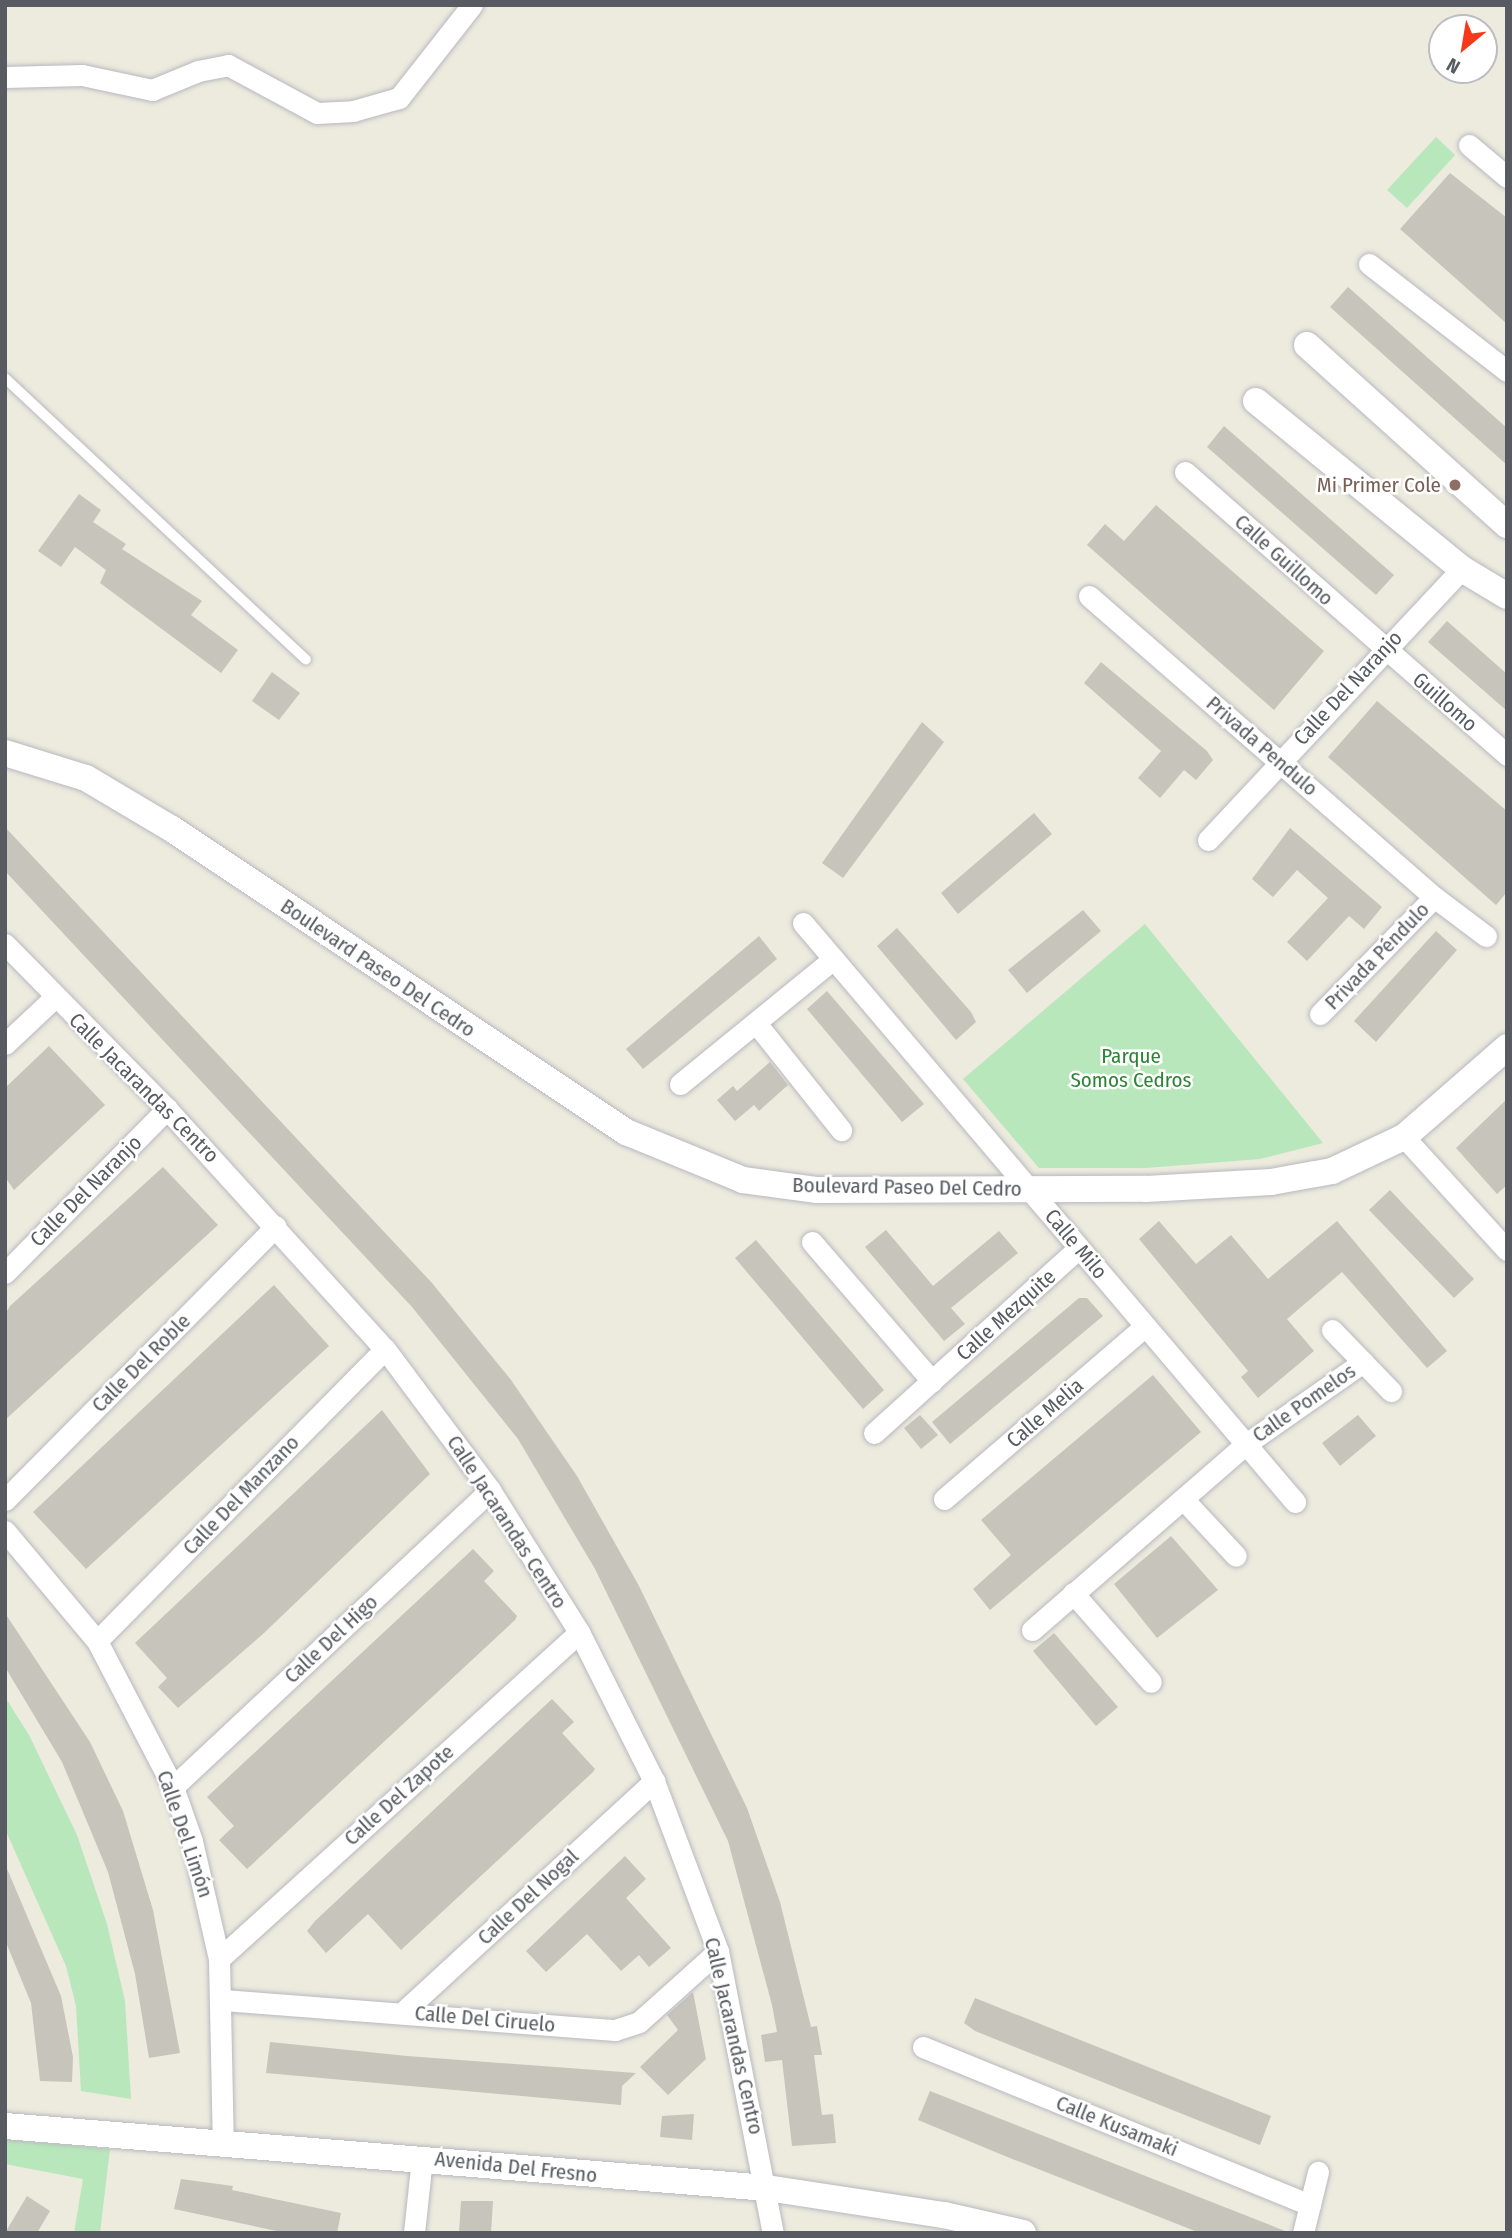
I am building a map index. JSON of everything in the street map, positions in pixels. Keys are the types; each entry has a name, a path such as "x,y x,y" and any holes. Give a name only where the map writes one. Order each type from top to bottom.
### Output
{"street":[{"path":"5,77 82,75 152,90 198,71 228,65 317,113 353,111 399,98 472,5"},
{"path":"1469,145 1507,177"},
{"path":"1369,264 1507,371"},
{"path":"1307,345 1504,519"},
{"path":"1256,401 1462,569 1507,596"},
{"name":"Calle Guillomo","path":"1185,472 1383,648"},
{"name":"Calle Del Naranjo","path":"1208,840 1383,648 1462,569"},
{"name":"Privada Pendulo","path":"1089,596 1433,897 1486,936"},
{"name":"Guillomo","path":"1383,648 1507,755"},
{"name":"Boulevard Paseo Del Cedro","path":"5,753 86,778 172,829 517,1062 626,1132 681,1158 743,1180 817,1190 1029,1189 1270,1182 1332,1171 1404,1137 1507,1046"},
{"name":"Privada Péndulo","path":"1320,1014 1433,897"},
{"name":"Calle Milo","path":"803,923 1295,1502"},
{"name":"Calle Jacarandas Centro","path":"5,944 54,998 167,1109 276,1226 384,1349 490,1490 579,1632 654,1781 718,1951 768,2188 773,2233"},
{"path":"680,1084 833,958"},
{"path":"5,1044 54,998"},
{"path":"756,1023 841,1130"},
{"name":"Calle Del Naranjo","path":"5,1273 167,1109"},
{"path":"1404,1137 1507,1250"},
{"name":"Calle Del Roble","path":"5,1500 276,1226"},
{"path":"812,1242 932,1381"},
{"name":"Calle Mezquite","path":"874,1433 1079,1248"},
{"name":"Calle Melia","path":"944,1499 1145,1326"},
{"path":"1332,1330 1391,1391"},
{"name":"Calle Del Manzano","path":"97,1642 384,1349"},
{"name":"Calle Pomelos","path":"1032,1630 1246,1444 1363,1362"},
{"name":"Calle Del Higo","path":"173,1787 490,1490"},
{"path":"1184,1500 1236,1556"},
{"name":"Calle Del Limón","path":"5,1531 97,1642 173,1787 192,1841 219,1959 223,2000 223,2143"},
{"path":"1073,1593 1151,1682"},
{"name":"Calle Del Zapote","path":"219,1959 579,1632"},
{"name":"Calle Del Nogal","path":"402,2013 654,1781"},
{"name":"Calle Del Ciruelo","path":"223,2000 628,2028 718,1951"},
{"name":"Calle Kusamaki","path":"923,2047 1310,2205"},
{"name":"Avenida Del Fresno","path":"5,2126 768,2188 919,2211 1023,2233"},
{"path":"414,2233 422,2158"},
{"path":"1303,2233 1318,2172"}],"lane":[{"path":"5,378 306,660"}],"green space":[{"path":"1436,137 1455,155 1407,208 1387,190"},
{"name":"Parque Somos Cedros","path":"1145,924 1323,1143 1260,1159 1146,1168 1039,1168 963,1079"},
{"path":"5,1697 29,1735 77,1835 107,1924 125,2001 131,2099 81,2091 76,2006 66,1966 5,1829"},
{"path":"5,2139 110,2149 100,2233 74,2233 83,2179 5,2164"}],"building":[{"path":"1450,173 1507,218 1507,324 1400,229"},
{"path":"1348,287 1507,428 1507,465 1330,307"},
{"path":"1224,426 1394,575 1376,595 1207,447"},
{"path":"79,494 101,510 93,522 126,544 122,549 202,601 191,615 238,650 221,673 100,583 106,570 75,547 61,567 38,551"},
{"path":"1156,505 1324,651 1274,710 1087,545 1105,524 1124,541"},
{"path":"1447,621 1507,674 1507,711 1428,642"},
{"path":"1101,662 1207,751 1213,760 1196,780 1184,770 1160,798 1138,778 1161,751 1084,683"},
{"path":"272,672 300,693 279,720 252,701"},
{"path":"1377,701 1507,811 1507,892 1496,905 1328,757"},
{"path":"922,722 944,742 843,878 822,863"},
{"path":"1034,813 1052,834 958,914 941,893"},
{"path":"5,827 432,1283 511,1380 577,1476 638,1584 747,1808 780,1902 811,2027 817,2026 822,2055 814,2055 822,2115 833,2114 836,2143 792,2146 782,2060 765,2062 761,2035 777,2032 772,2005 728,1841 595,1569 518,1439 412,1307 5,871"},
{"path":"1290,828 1382,907 1364,929 1349,916 1307,961 1287,942 1328,898 1297,870 1273,897 1252,879"},
{"path":"1083,910 1101,931 1027,993 1008,970"},
{"path":"897,928 971,1012 976,1022 956,1040 877,946"},
{"path":"1436,931 1457,950 1376,1042 1354,1021"},
{"path":"759,936 777,959 643,1069 626,1049"},
{"path":"827,991 924,1104 902,1122 807,1009"},
{"path":"49,1046 105,1105 14,1190 5,1177 5,1088"},
{"path":"770,1062 788,1085 759,1111 754,1105 735,1121 717,1100 733,1086 737,1091"},
{"path":"1507,1099 1507,1185 1497,1194 1456,1148"},
{"path":"163,1167 218,1225 5,1420 5,1314 10,1306"},
{"path":"1390,1190 1474,1279 1454,1298 1369,1210"},
{"path":"1159,1221 1196,1264 1231,1235 1268,1279 1337,1221 1447,1351 1427,1368 1342,1272 1287,1319 1314,1351 1258,1398 1241,1377 1248,1371 1139,1239"},
{"path":"886,1230 933,1286 999,1231 1018,1253 951,1308 965,1324 944,1341 865,1247"},
{"path":"756,1240 884,1390 863,1409 735,1258"},
{"path":"274,1285 329,1346 86,1569 33,1512"},
{"path":"1079,1298 1087,1298 1103,1316 950,1444 932,1422"},
{"path":"1153,1375 1201,1432 990,1610 973,1589 1011,1555 981,1520"},
{"path":"382,1410 430,1474 264,1633 178,1708 158,1687 167,1678 135,1643"},
{"path":"920,1415 938,1435 921,1449 904,1428"},
{"path":"1358,1415 1376,1436 1340,1466 1322,1443"},
{"path":"1171,1536 1218,1590 1157,1638 1114,1584"},
{"path":"473,1549 494,1571 484,1581 517,1616 515,1620 247,1869 219,1840 234,1826 207,1797"},
{"path":"5,1613 90,1742 123,1811 153,1910 180,2053 149,2058 135,1974 108,1872 62,1762 5,1667"},
{"path":"1054,1633 1118,1707 1096,1726 1033,1651"},
{"path":"552,1699 574,1722 562,1733 595,1769 593,1772 401,1950 368,1914 326,1953 307,1931 315,1921"},
{"path":"625,1856 646,1879 626,1898 671,1948 649,1967 639,1955 621,1971 587,1934 546,1972 526,1951"},
{"path":"5,1864 61,1996 73,2057 72,2082 40,2081 31,2003 5,1940"},
{"path":"693,1992 706,2059 668,2095 640,2067 678,2030 667,2015"},
{"path":"975,1998 1271,2116 1260,2145 975,2031 964,2023"},
{"path":"270,2042 407,2056 636,2073 622,2086 621,2105 266,2073"},
{"path":"930,2091 1285,2233 1200,2233 1005,2156 918,2120"},
{"path":"694,2114 692,2140 660,2137 662,2116"},
{"path":"181,2179 233,2186 232,2190 341,2213 337,2233 286,2233 174,2209"},
{"path":"27,2196 50,2211 37,2233 5,2233"},
{"path":"461,2201 493,2201 491,2233 459,2233"}],"place":[{"name":"Mi Primer Cole","path":"1455,485"}]}
